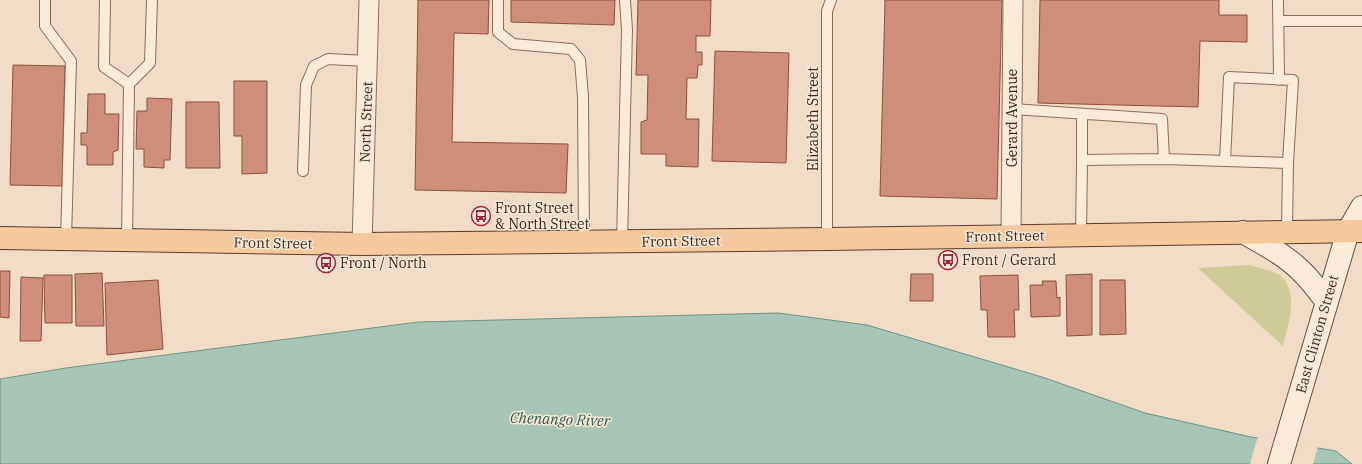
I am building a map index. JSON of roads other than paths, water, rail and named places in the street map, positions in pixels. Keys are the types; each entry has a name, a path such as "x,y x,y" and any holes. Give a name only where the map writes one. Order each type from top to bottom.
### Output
{"main road":[{"name":"Front Street","path":"0,238 362,244 622,242 1355,231"}],"street":[{"name":"North Street","path":"362,244 369,0"},
{"name":"Gerard Avenue","path":"1011,236 1013,0"},
{"name":"East Clinton Street","path":"1279,464 1326,301 1355,231 1362,207"},
{"path":"1243,232 1295,265 1310,280 1326,301"}],"lane":[{"path":"45,0 45,26 71,61 66,239"},
{"path":"105,0 104,66 129,84"},
{"path":"127,241 129,84 150,63 152,0"},
{"path":"498,0 498,32 513,44 571,49 580,60 584,104 584,242"},
{"path":"622,242 627,30 625,0"},
{"name":"Elizabeth Street","path":"827,239 827,11 830,0"},
{"path":"1278,0 1279,80"},
{"path":"1279,21 1362,21"},
{"path":"303,171 306,85 314,66 328,59 367,60"},
{"path":"1225,161 1229,77 1293,80 1288,163 1287,232"},
{"path":"1012,109 1162,119 1164,160"},
{"path":"1081,235 1082,114"},
{"path":"1082,160 1288,163"}],"water":[{"name":"Chenango River","path":"778,313 867,325 1042,377 1145,413 1251,437 1336,451 1352,464 0,464 0,379 66,368 418,322"}],"place":[{"name":"Front Street & North Street","path":"481,216"},
{"name":"Front / Gerard","path":"948,260"},
{"name":"Front / North","path":"326,263"}]}
